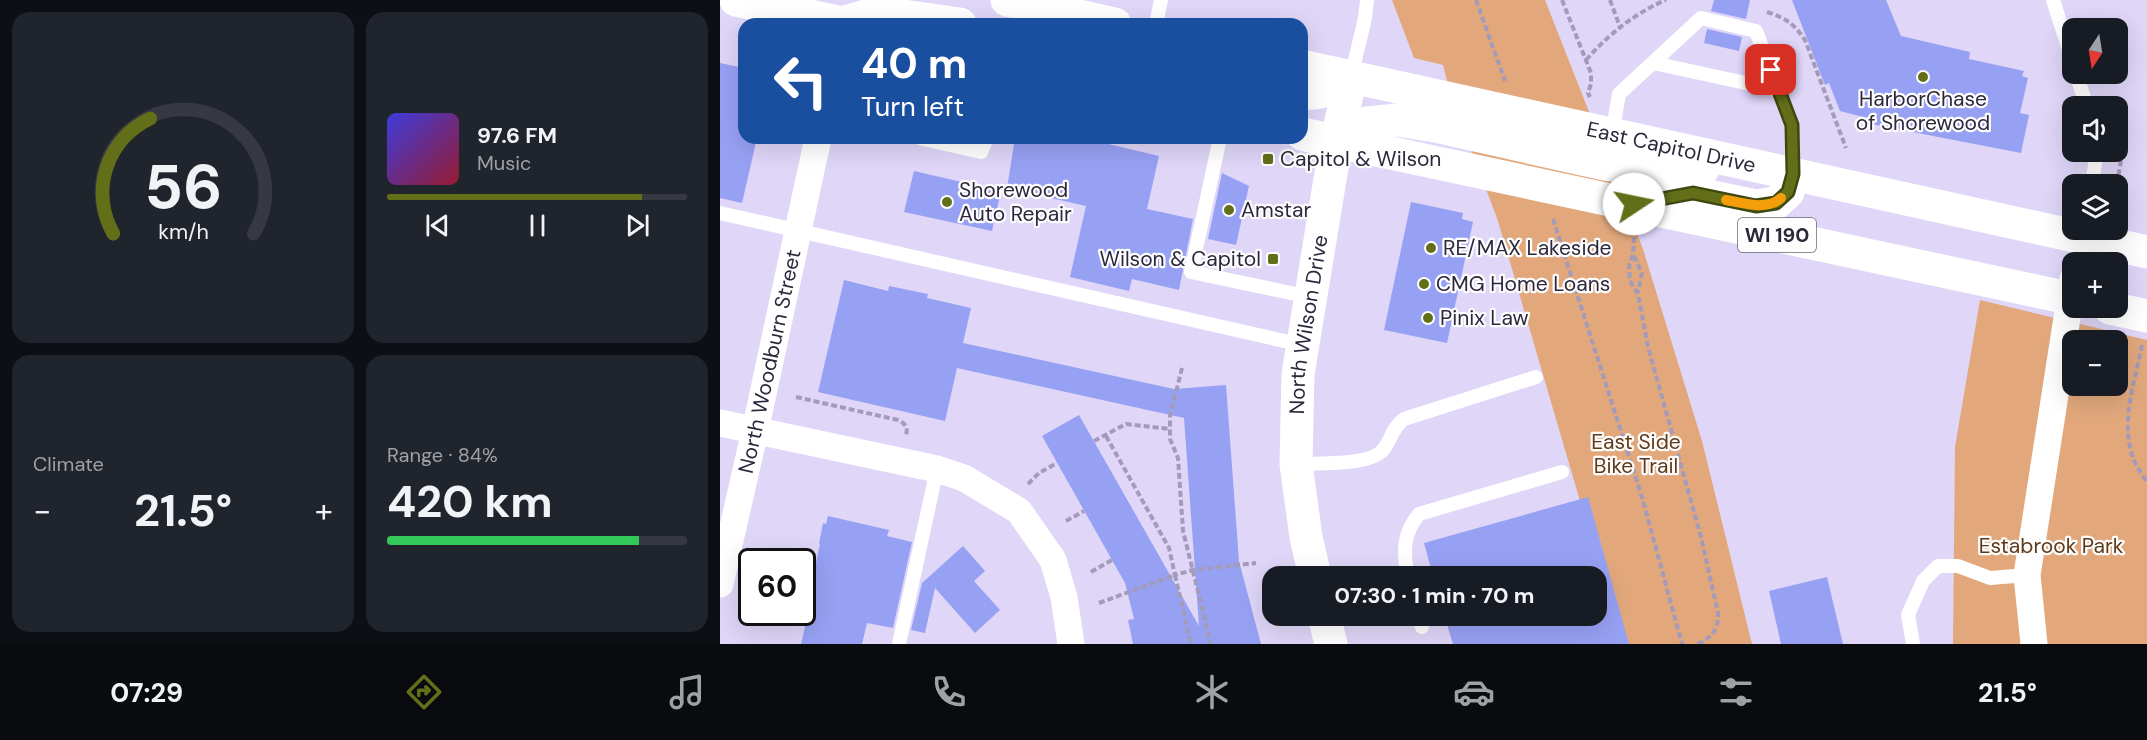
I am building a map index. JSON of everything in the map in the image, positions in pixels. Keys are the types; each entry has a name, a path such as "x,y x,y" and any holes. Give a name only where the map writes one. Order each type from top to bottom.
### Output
{"main road":[{"path":"736,0 816,18"},
{"path":"1007,0 1086,18"},
{"path":"859,18 895,15 917,18"},
{"name":"East Capitol Drive","path":"1308,67 1780,171 2080,243 2147,252"},
{"path":"1308,94 1331,90 1351,76"},
{"name":"North Wilson Drive","path":"1313,566 1306,537 1296,464 1298,384 1302,345 1336,142 1351,76"},
{"path":"1336,142 1350,131 1367,123 1397,120 1435,126 1629,168 1780,171 1788,192 1776,203 1756,206 1693,193 1634,204"},
{"name":"WI 190","path":"1308,135 2062,290"},
{"path":"2126,318 2145,330"},
{"path":"1327,626 1331,644"}],"street":[{"name":"North Woodburn Street","path":"720,584 817,144"},
{"path":"2034,644 2027,575 2068,318"},
{"path":"720,423 937,469 964,478 1019,511 1053,560 1064,597 1071,644"}],"lane":[{"path":"1157,18 1161,0"},
{"path":"1351,76 1367,0"},
{"path":"2053,0 2062,28"},
{"path":"1612,135 1619,94 1701,18 1756,31 1792,125 1780,171"},
{"path":"1653,63 1778,90"},
{"path":"946,144 981,152 984,144"},
{"path":"1219,144 1191,272 1310,297"},
{"path":"720,213 1302,345"},
{"path":"1296,464 1362,460 1376,456 1384,449 1394,426 1404,419 1536,377"},
{"path":"900,644 937,469"},
{"path":"1406,566 1408,528 1419,514 1562,472"},
{"path":"1913,644 1908,615 1923,581 1938,566 1958,566 1990,578 2027,575"}],"path":[{"path":"1476,0 1488,31"},
{"path":"1562,0 1592,79 1588,93"},
{"path":"1610,0 1620,27"},
{"path":"1586,60 1602,41 1620,27 1648,8 1666,0"},
{"path":"1760,11 1783,18 1796,26 1846,148"},
{"path":"1634,236 1630,281 1638,294 1648,347 1701,537 1718,614 1719,622 1714,633 1705,641 1697,644"},
{"path":"1633,255 1642,273 1638,294"},
{"path":"1571,270 1642,497 1682,644"},
{"path":"2145,330 2128,415 2128,435 2133,458 2147,483"},
{"path":"1182,368 1170,416 1170,439 1178,458 1183,531 1211,644"},
{"path":"796,398 898,420 905,423 908,429 906,435"},
{"path":"1094,441 1126,424 1170,429"},
{"path":"1106,436 1169,548 1191,644"},
{"path":"1028,484 1039,473 1057,463"},
{"path":"1066,521 1084,511"},
{"path":"1091,572 1112,560"},
{"path":"1100,603 1175,574 1256,563"}],"green space":[{"name":"East Side Bike Trail","path":"1392,0 1545,0 1643,249 1702,441 1752,644 1622,644 1607,593 1607,566 1599,566 1497,218 1452,100 1443,65 1414,58"},
{"name":"Estabrook Park","path":"1980,300 2105,330 2062,330 2062,396 2128,396 2128,335 2147,340 2147,644 1953,644 1955,447"}],"building":[{"path":"1714,0 1750,0 1746,19 1711,11"},
{"name":"HarborChase of Shorewood","path":"1792,0 1886,0 1901,36 1970,52 1969,59 2024,71 2022,76 2028,78 2020,113 2029,115 2021,153 1866,123 1867,118 1840,111 1829,83 1825,85"},
{"path":"1707,29 1742,37 1739,51 1704,43"},
{"path":"720,63 738,67 738,144 756,144 742,203 720,198"},
{"path":"1014,144 1108,144 1159,156 1147,209 1193,219 1179,290 1132,279 1129,291 1070,277 1086,206 1007,188"},
{"path":"914,171 1001,191 992,231 904,212"},
{"path":"1222,173 1249,186 1236,245 1208,239"},
{"path":"1411,202 1463,213 1462,219 1473,222 1447,343 1384,330"},
{"path":"844,280 888,291 889,286 928,294 927,298 971,308 963,343 1174,389 1226,385 1239,561 1261,644 1133,644 1128,620 1134,619 1125,583 1042,436 1079,415 1199,626 1184,418 957,368 945,421 818,392"},
{"path":"1588,497 1629,644 1453,644 1447,626 1607,626 1607,566 1430,566 1424,543"},
{"path":"828,516 889,530 887,536 912,542 893,628 867,623 862,644 801,644 805,626 816,626 816,562 823,523 826,524"},
{"path":"963,546 985,571 974,581 1000,610 975,633 935,588 925,633 911,630 922,583"},
{"path":"1827,577 1843,644 1781,644 1769,591"}],"slow traffic":[{"path":"1726,200 1756,206 1776,203 1781,198"}],"place":[{"name":"HarborChase of Shorewood","path":"1923,77"},
{"name":"Capitol & Wilson","path":"1268,159"},
{"name":"Shorewood Auto Repair","path":"947,202"},
{"name":"Amstar","path":"1229,210"},
{"name":"RE/MAX Lakeside","path":"1431,248"},
{"name":"Wilson & Capitol","path":"1273,259"},
{"name":"CMG Home Loans","path":"1424,284"},
{"name":"Pinix Law","path":"1428,318"}],"route":[{"path":"1634,204 1693,193 1756,206 1776,203 1788,192 1793,174 1792,125 1771,70"}]}
